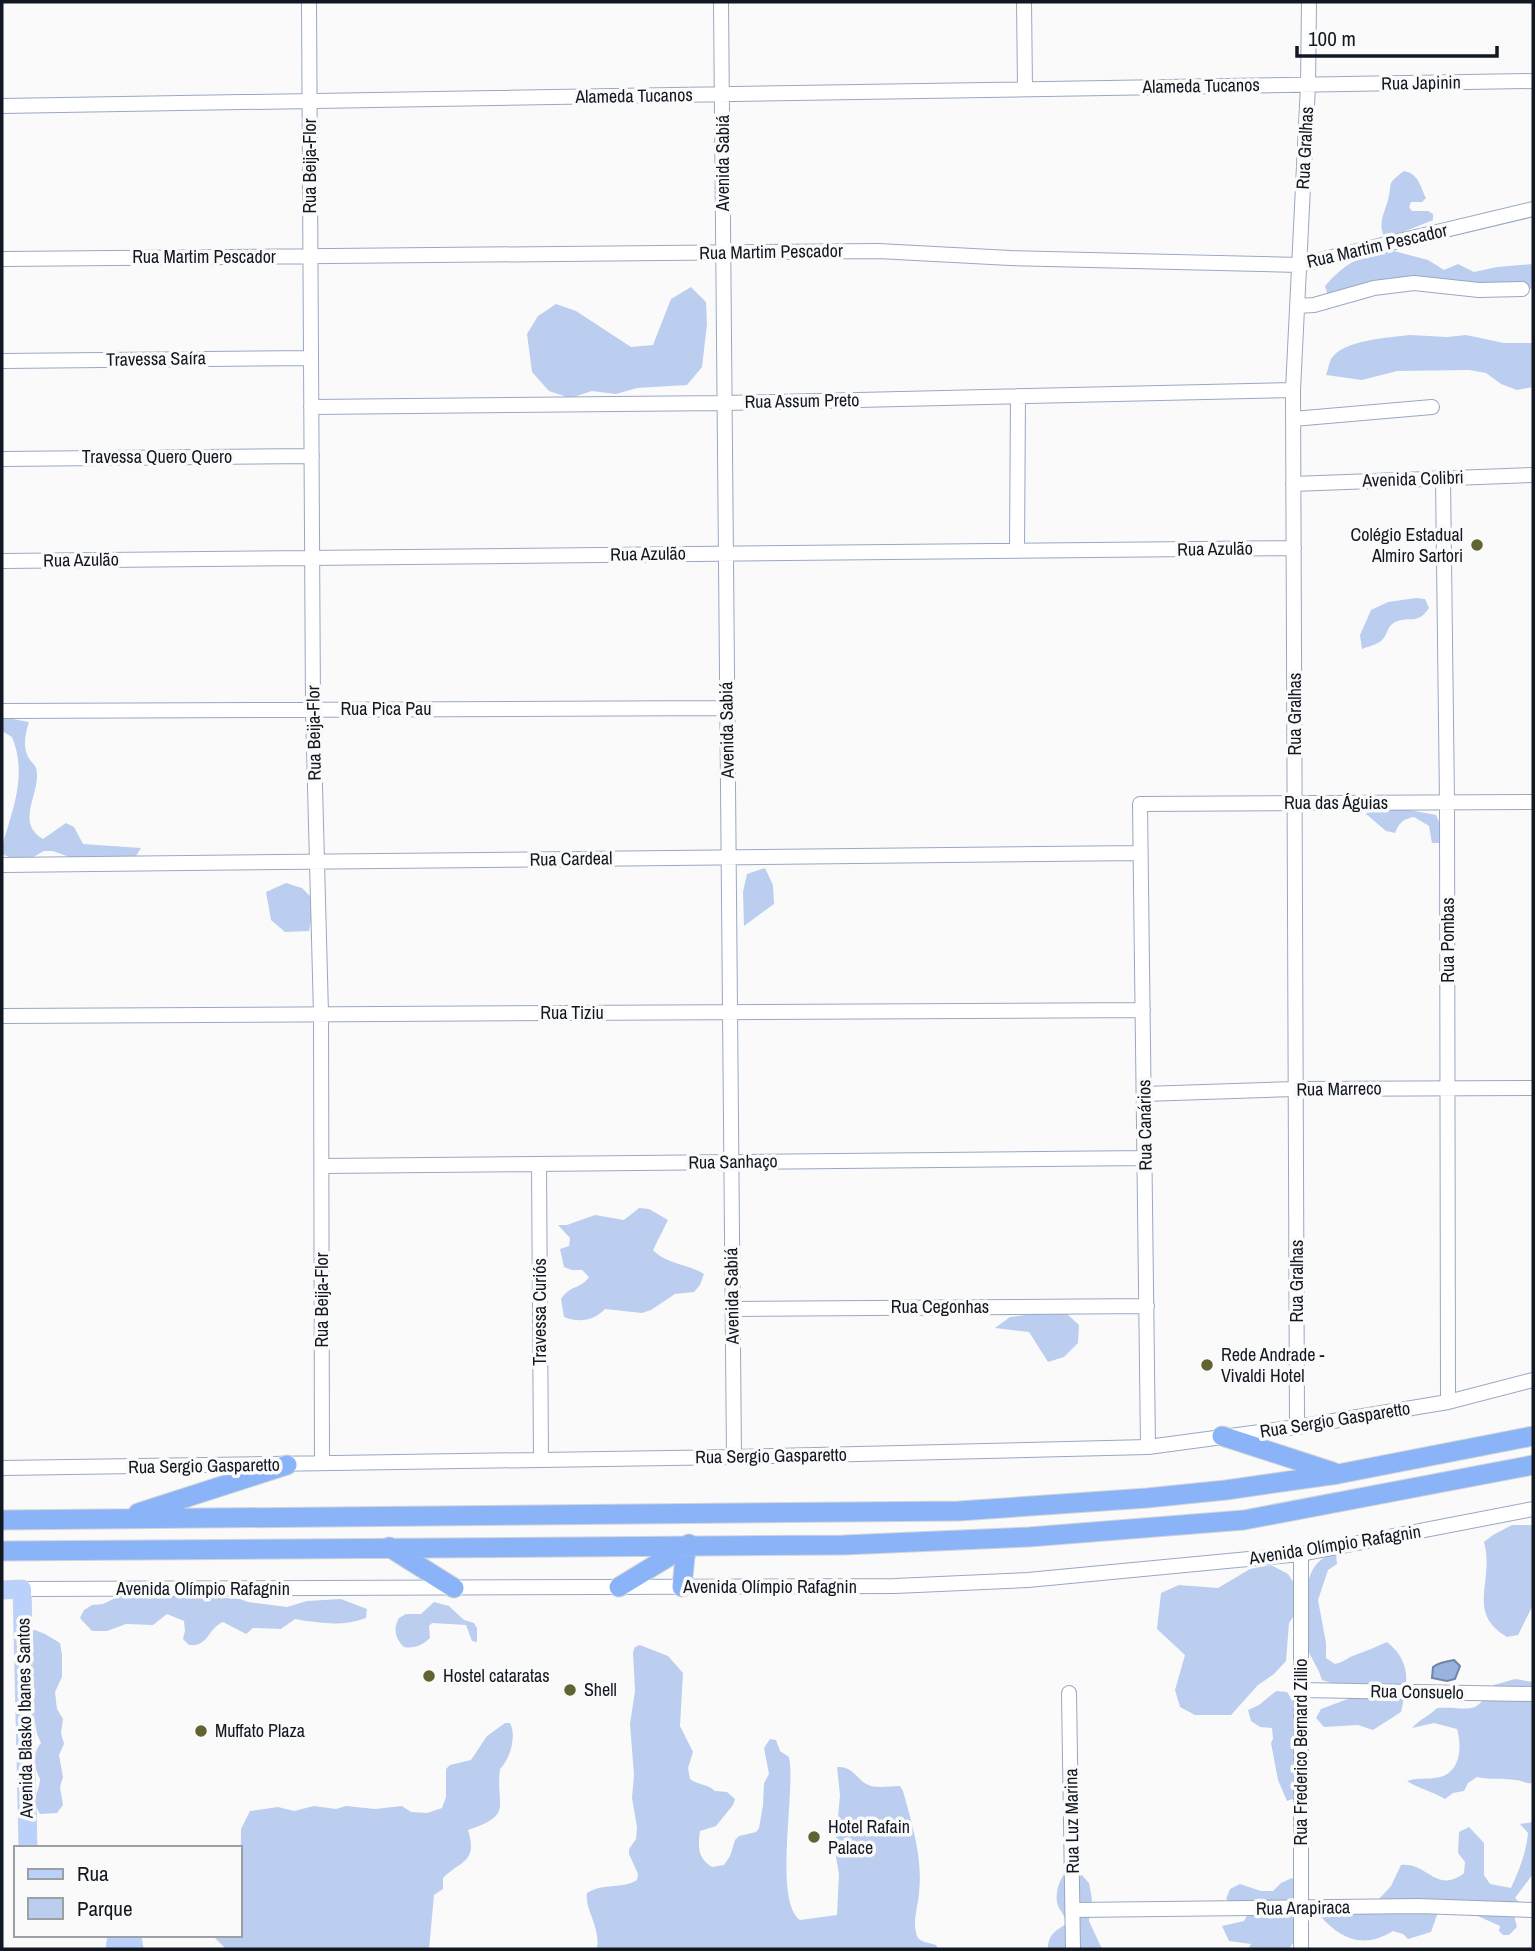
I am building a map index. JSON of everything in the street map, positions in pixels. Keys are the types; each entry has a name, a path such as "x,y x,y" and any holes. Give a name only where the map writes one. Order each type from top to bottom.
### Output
{"highway":[{"path":"1222,1436 1338,1474"},
{"path":"2,1520 959,1511 1147,1498 1338,1474 1533,1436"},
{"path":"118,1519 287,1465"},
{"path":"2,1551 844,1545 1029,1537 1244,1520 1533,1465"},
{"path":"619,1587 689,1545"},
{"path":"682,1587 689,1545"},
{"path":"389,1547 454,1588"}],"main road":[{"name":"Avenida Olímpio Rafagnin","path":"2,1590 22,1589"},
{"name":"Avenida Blasko Ibanes Santos","path":"22,1589 28,1846"}],"street":[{"name":"Rua Beija-Flor","path":"309,2 313,710 321,1014 322,1463"},
{"name":"Avenida Sabiá","path":"722,2 734,1457"},
{"path":"1024,2 1025,89"},
{"name":"Rua Gralhas","path":"1297,1427 1293,390 1308,85 1309,2"},
{"name":"Rua Japinin","path":"1308,85 1533,81"},
{"name":"Alameda Tucanos","path":"2,106 1308,85"},
{"name":"Rua Martim Pescador","path":"2,259 878,251 1010,258 1299,265 1533,209"},
{"path":"1297,306 1314,305 1374,288 1414,283 1479,290 1522,289"},
{"name":"Travessa Saíra","path":"2,361 311,358"},
{"name":"Rua Assum Preto","path":"311,407 725,402 1293,390"},
{"path":"1017,551 1018,396"},
{"path":"1293,419 1432,407"},
{"name":"Travessa Quero Quero","path":"2,459 312,456"},
{"name":"Avenida Colibri","path":"1293,484 1533,475"},
{"name":"Rua Pombas","path":"1443,478 1447,803 1448,1402"},
{"name":"Rua Azulão","path":"2,561 1294,548"},
{"name":"Rua Pica Pau","path":"2,711 727,708"},
{"name":"Rua das Águias","path":"1140,804 1533,802"},
{"name":"Rua Canários","path":"1140,804 1148,1447"},
{"name":"Rua Cardeal","path":"2,865 1140,853"},
{"name":"Rua Tiziu","path":"2,1016 1143,1010"},
{"name":"Rua Marreco","path":"1144,1094 1296,1089 1533,1088"},
{"name":"Rua Sanhaço","path":"322,1166 1145,1158"},
{"name":"Travessa Curiós","path":"539,1164 541,1460"},
{"name":"Rua Cegonhas","path":"733,1309 1147,1306"},
{"name":"Rua Sergio Gasparetto","path":"2,1468 734,1457 1148,1447 1297,1427 1448,1402 1533,1380"},
{"name":"Avenida Olímpio Rafagnin","path":"22,1589 895,1586 1028,1580 1301,1554 1533,1509"},
{"name":"Rua Frederico Bernard Zillio","path":"1301,1554 1301,1949"},
{"name":"Rua Consuelo","path":"1301,1690 1533,1694"},
{"name":"Rua Luz Marina","path":"1069,1693 1073,1949"},
{"name":"Rua Arapiraca","path":"1073,1910 1418,1906 1533,1910"}],"green space":[{"path":"1404,171 1416,178 1426,198 1422,202 1411,202 1409,207 1412,211 1428,211 1433,214 1433,220 1386,239 1382,222 1391,184"},
{"path":"1390,250 1428,260 1444,270 1458,264 1474,272 1533,264 1533,288 1503,297 1471,282 1400,278 1330,303 1325,286 1339,272 1362,257"},
{"path":"691,287 706,302 707,324 702,367 687,385 637,388 616,394 592,391 570,398 549,391 532,372 527,334 538,316 556,304 576,311 631,347 653,345 671,299"},
{"path":"1410,335 1466,335 1504,343 1533,343 1533,387 1517,390 1501,384 1486,373 1469,370 1397,371 1362,380 1326,375 1331,359 1346,347"},
{"path":"1425,599 1429,608 1421,617 1395,622 1380,642 1362,649 1360,635 1371,610 1388,602"},
{"path":"2,717 29,722 25,746 27,756 37,771 30,809 31,825 35,833 43,839 66,823 74,827 83,844 141,848 136,856 128,859 72,858 53,851 44,851 28,860 18,861 2,854 17,791 19,769 12,737 2,731"},
{"path":"1372,807 1399,808 1436,815 1440,824 1440,843 1432,843 1429,826 1414,817 1402,822 1395,833 1386,831 1366,814"},
{"path":"765,868 773,885 774,904 744,926 743,892 747,874"},
{"path":"286,883 302,888 315,901 309,931 285,932 271,920 266,892"},
{"path":"639,1208 649,1209 668,1220 653,1250 664,1258 704,1274 700,1285 694,1292 675,1294 642,1313 605,1309 586,1320 564,1317 561,1299 589,1277 582,1270 564,1267 560,1249 569,1246 570,1238 558,1225 567,1225 595,1215 624,1220"},
{"path":"1065,1312 1079,1325 1078,1343 1064,1357 1048,1362 1029,1332 995,1328 1010,1317"},
{"path":"1512,1525 1533,1525 1533,1605 1518,1635 1507,1637 1494,1627 1484,1607 1484,1542"},
{"path":"1336,1553 1337,1564 1328,1570 1318,1600 1326,1658 1335,1664 1387,1642 1401,1657 1406,1674 1401,1712 1373,1730 1358,1725 1324,1727 1316,1718 1321,1709 1353,1697 1344,1687 1322,1680 1307,1643 1306,1601 1309,1580 1317,1563"},
{"path":"1271,1565 1288,1574 1298,1589 1299,1608 1289,1623 1286,1661 1258,1685 1231,1715 1195,1715 1180,1707 1175,1690 1185,1655 1157,1629 1161,1593 1179,1585 1218,1588 1250,1569"},
{"path":"170,1594 240,1599 287,1607 307,1601 341,1599 367,1609 366,1618 349,1623 295,1619 281,1629 253,1628 246,1634 223,1622 196,1645 189,1645 183,1639 184,1621 167,1614 153,1625 126,1624 107,1631 92,1631 80,1618 84,1610 92,1605 103,1604 120,1596 148,1597"},
{"path":"434,1602 449,1606 464,1620 474,1623 477,1628 477,1642 472,1641 466,1625 432,1623 429,1626 430,1638 415,1647 404,1647 396,1633 399,1618 406,1614 421,1614"},
{"path":"35,1630 60,1643 62,1655 62,1677 55,1692 57,1709 63,1719 61,1733 64,1744 59,1755 63,1777 60,1787 63,1805 57,1813 40,1814 36,1804 40,1779 35,1756 41,1743 33,1712 35,1691 27,1660 29,1631"},
{"path":"640,1645 668,1656 683,1673 680,1726 693,1752 688,1768 690,1779 715,1791 727,1792 735,1799 716,1826 700,1831 700,1851 704,1860 712,1867 724,1865 735,1840 739,1836 756,1832 759,1828 764,1783 769,1774 764,1748 770,1739 776,1740 780,1751 789,1757 786,1869 792,1909 800,1920 837,1915 839,1874 835,1851 840,1795 837,1767 848,1769 871,1786 900,1786 916,1841 919,1867 915,1919 917,1936 920,1940 936,1945 938,1949 597,1949 597,1933 587,1893 631,1883 637,1880 638,1874 629,1854 629,1849 636,1839 637,1827 632,1798 634,1775 630,1724 635,1691 633,1652 635,1647"},
{"path":"1515,1679 1533,1682 1533,1783 1477,1777 1468,1783 1464,1791 1453,1793 1445,1799 1407,1781 1447,1774 1456,1764 1459,1750 1457,1729 1434,1723 1412,1728 1415,1725 1437,1708 1465,1709 1476,1706 1494,1685"},
{"path":"1276,1691 1287,1692 1293,1701 1298,1797 1287,1801 1278,1780 1271,1743 1272,1728 1260,1727 1251,1721 1248,1710"},
{"path":"505,1723 510,1723 513,1741 500,1769 500,1808 492,1819 468,1830 471,1841 469,1855 443,1878 443,1889 434,1895 429,1949 226,1949 214,1937 242,1937 241,1829 250,1811 278,1807 294,1811 314,1806 375,1809 402,1806 411,1812 427,1813 442,1808 446,1797 446,1769 450,1765 471,1760 487,1736"},
{"path":"1533,1822 1533,1874 1515,1898 1519,1902 1513,1911 1517,1927 1509,1935 1503,1935 1499,1931 1500,1926 1471,1913 1438,1912 1431,1932 1408,1939 1393,1931 1370,1940 1360,1940 1341,1934 1315,1910 1319,1900 1379,1899 1391,1886 1401,1865 1410,1865 1439,1879 1454,1879 1464,1873 1465,1862 1458,1853 1459,1832 1469,1827 1484,1843 1484,1875 1490,1884 1511,1888 1527,1841 1528,1833 1520,1824"},
{"path":"1068,1870 1080,1873 1089,1883 1092,1899 1089,1921 1102,1949 1048,1949 1053,1934 1066,1924 1057,1904 1057,1893"},
{"path":"1292,1878 1298,1886 1295,1940 1289,1949 1248,1949 1251,1944 1229,1941 1222,1926 1244,1921 1249,1912 1226,1899 1230,1889 1240,1884 1261,1891 1273,1891"}],"shaded area":[{"path":"1454,1660 1460,1666 1455,1679 1447,1681 1432,1678 1433,1667"}],"place":[{"name":"Colégio Estadual Almiro Sartori","path":"1477,545"},
{"name":"Rede Andrade - Vivaldi Hotel","path":"1207,1365"},
{"name":"Hostel cataratas","path":"429,1676"},
{"name":"Shell","path":"570,1690"},
{"name":"Muffato Plaza","path":"201,1731"},
{"name":"Hotel Rafain Palace","path":"814,1837"}]}
